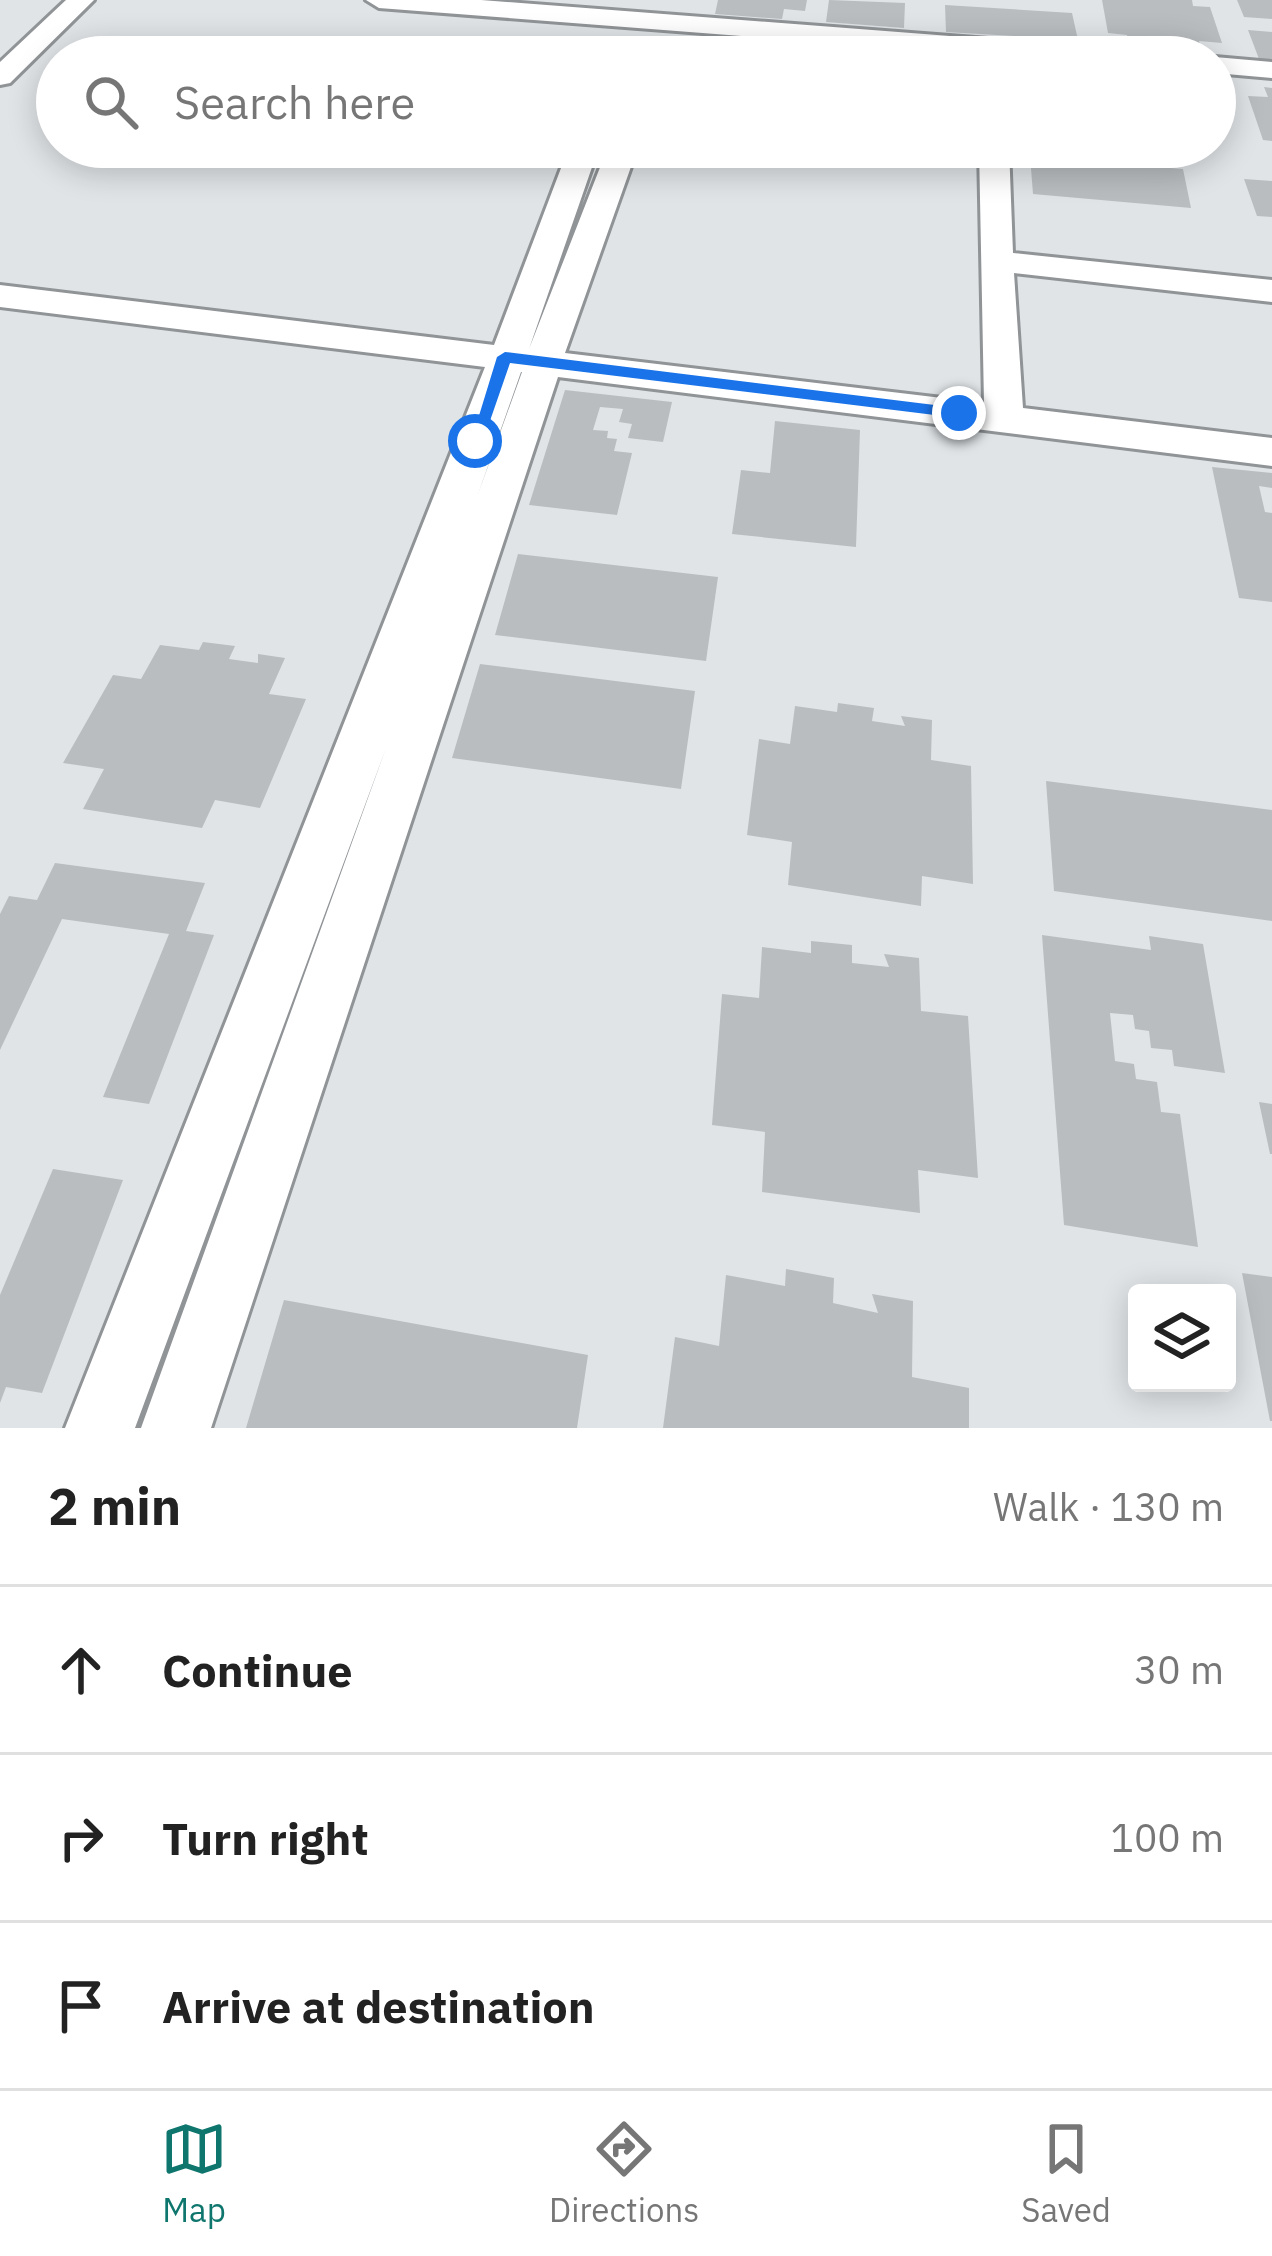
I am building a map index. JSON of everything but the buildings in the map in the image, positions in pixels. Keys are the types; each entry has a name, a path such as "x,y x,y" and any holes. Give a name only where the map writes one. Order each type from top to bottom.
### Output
{"street":[{"path":"0,44 48,0"},
{"path":"43,36 81,0"},
{"path":"379,0 633,20 672,12 868,36"},
{"path":"0,77 36,43"},
{"path":"1236,67 1272,70"},
{"path":"176,1428 528,348 578,168"},
{"path":"100,1428 416,607 528,348 613,168"},
{"path":"995,168 1003,405"},
{"path":"997,262 1272,291"},
{"path":"0,274 528,348 1003,405 1272,452"},
{"path":"0,296 528,348"},
{"path":"1003,405 1272,422"}],"route":[{"path":"475,441 505,357 959,413"}]}
